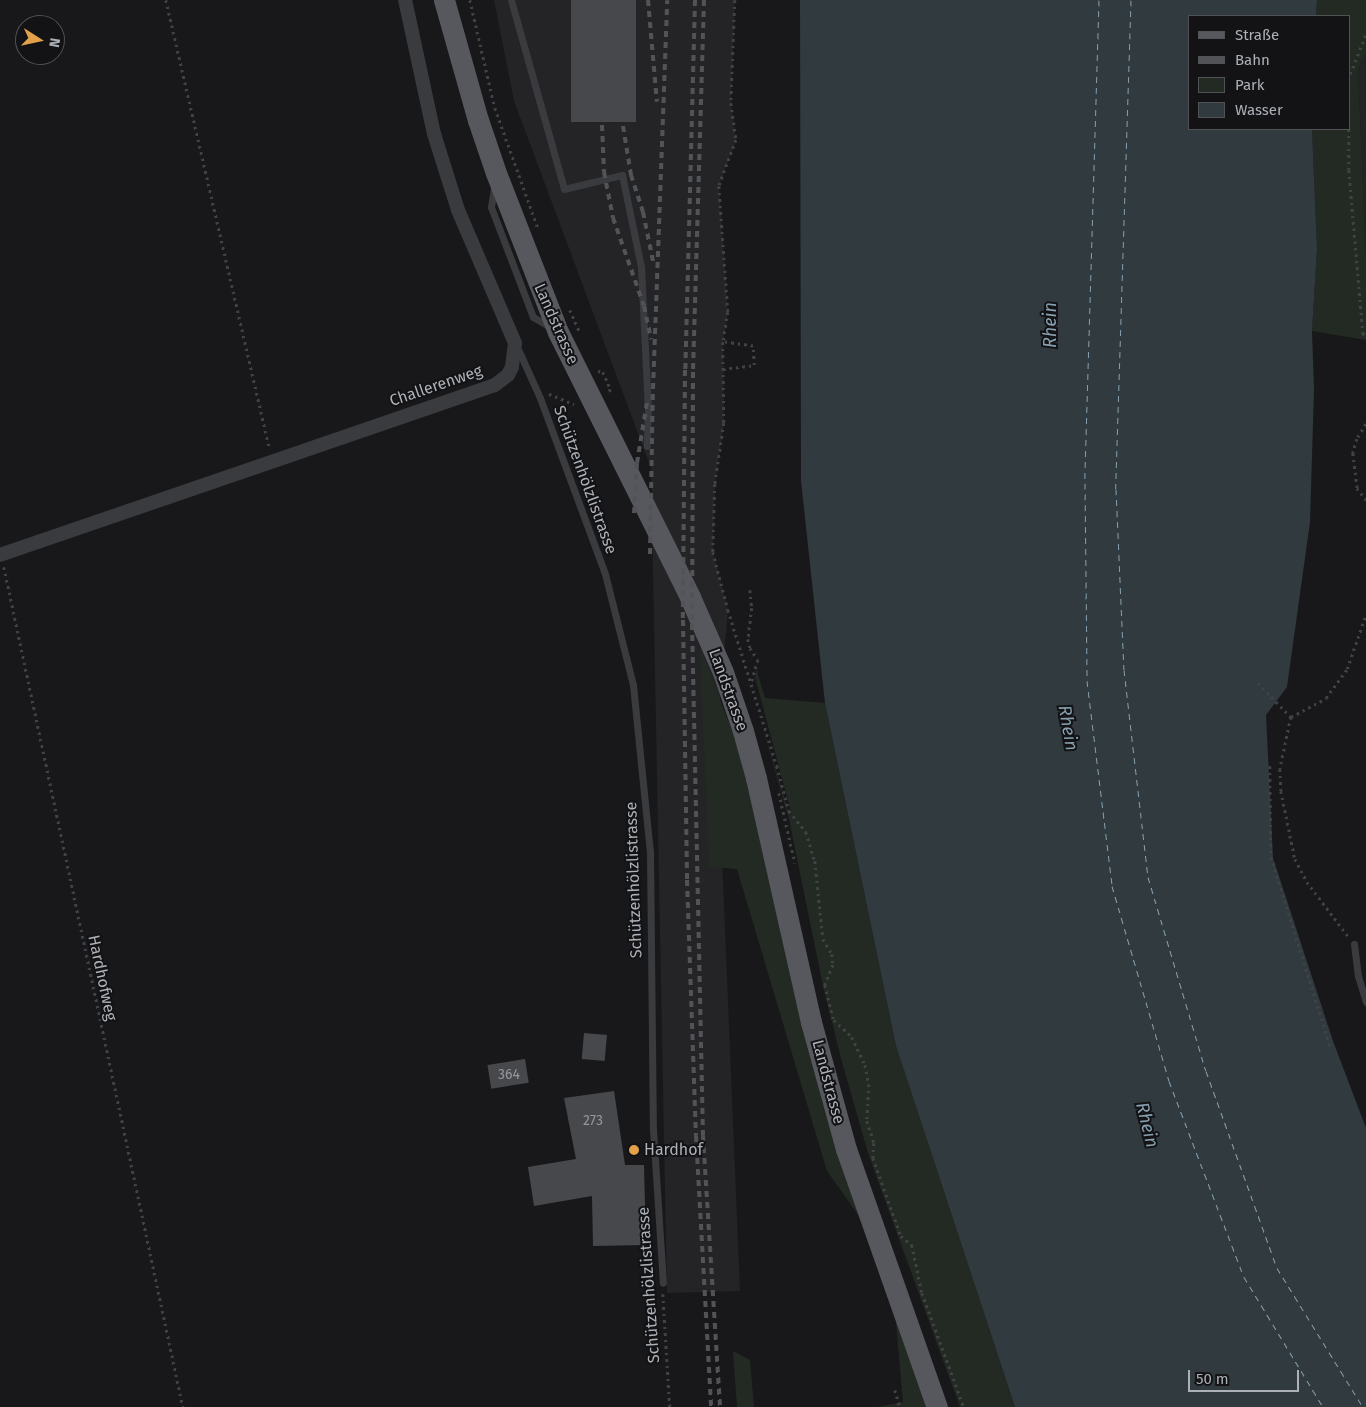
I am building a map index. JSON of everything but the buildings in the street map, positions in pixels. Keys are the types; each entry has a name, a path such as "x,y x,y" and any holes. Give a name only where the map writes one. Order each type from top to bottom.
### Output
{"main road":[{"name":"Landstrasse","path":"444,0 472,101 496,173 558,332 690,597 723,672 756,778 811,1022 846,1150 937,1407"}],"street":[{"path":"405,0 434,134 458,210 515,343"},
{"name":"Challerenweg","path":"1,554 496,385 508,376 512,368 515,343"}],"lane":[{"path":"511,0 564,189 622,175 641,268 648,410 647,446"},
{"name":"Schützenhölzlistrasse","path":"515,343 540,398 606,574 633,685 650,851 652,1129 663,1283"},
{"path":"1354,944 1358,976 1366,1002"}],"path":[{"path":"166,0 272,460"},
{"path":"470,0 495,108 538,228"},
{"path":"735,0 731,103 736,140 719,186 728,312 723,342 724,423 715,484 713,552 728,610 752,683 788,811 806,832 815,860 824,939 832,954 833,966 825,985 834,1020 852,1037 865,1065 869,1084 867,1121 874,1143 873,1158 901,1236 912,1245 922,1293 964,1407"},
{"path":"1351,72 1366,34"},
{"path":"1349,130 1348,170 1363,333 1366,338"},
{"path":"570,309 581,335"},
{"path":"723,342 754,346 754,365 723,369"},
{"path":"540,398 555,395 589,395 596,371 602,372 611,390"},
{"path":"1366,424 1357,439 1353,453 1357,488 1366,500"},
{"name":"Hardhofweg","path":"1,554 183,1407"},
{"path":"750,590 752,608 748,639 750,648 758,660 752,683"},
{"path":"1354,944 1307,882 1295,858 1281,791 1280,769 1291,717 1326,698 1346,669 1366,614"},
{"path":"1258,683 1291,717"},
{"path":"768,755 784,811 796,869"},
{"path":"1270,766 1272,858 1331,1048"},
{"name":"Schützenhölzlistrasse","path":"663,1283 670,1407"},
{"path":"895,1390 900,1407"}],"shaded area":[{"path":"494,0 735,0 731,103 736,140 719,186 728,312 723,342 724,423 715,484 713,552 728,610 717,736 740,1291 667,1293 651,468 514,101"},
{"path":"1366,52 1366,255 1358,70"}],"green space":[{"path":"1317,0 1366,0 1366,52 1358,70 1366,255 1366,340 1312,331 1317,249 1312,130 1351,130 1351,15 1316,15"},
{"path":"700,647 737,744 859,1216 827,1171 737,869 709,867"},
{"path":"756,668 765,698 825,703 896,1046 1015,1407 960,1407 868,1153 823,986 789,819 761,722 790,816 791,812 755,677"},
{"path":"895,1311 930,1407 877,1407 903,1402"},
{"path":"733,1351 750,1360 754,1407 737,1407"}],"water":[{"name":"Rhein","path":"800,0 1317,0 1316,15 1188,15 1188,130 1312,130 1317,249 1312,331 1314,390 1310,522 1287,687 1266,715 1273,858 1333,1041 1366,1128 1366,1407 1015,1407 896,1046 825,703 801,481"}],"ferry route":[{"path":"1099,0 1085,483 1087,681 1112,886 1169,1081 1244,1277 1323,1407"},
{"path":"1131,0 1116,489 1124,670 1148,877 1206,1071 1277,1268 1363,1407"}],"railway":[{"path":"648,0 657,102"},
{"path":"650,554 653,389 667,0"},
{"path":"695,0 685,370 683,620 687,880 696,1136 711,1407"},
{"path":"704,0 693,372 692,624 703,1136 720,1407"},
{"path":"602,125 604,172 613,218 644,306 651,339"},
{"path":"623,126 631,175 643,212 653,261"},
{"path":"634,513 637,463 647,402"}],"place":[{"name":"Hardhof","path":"634,1150"}]}
